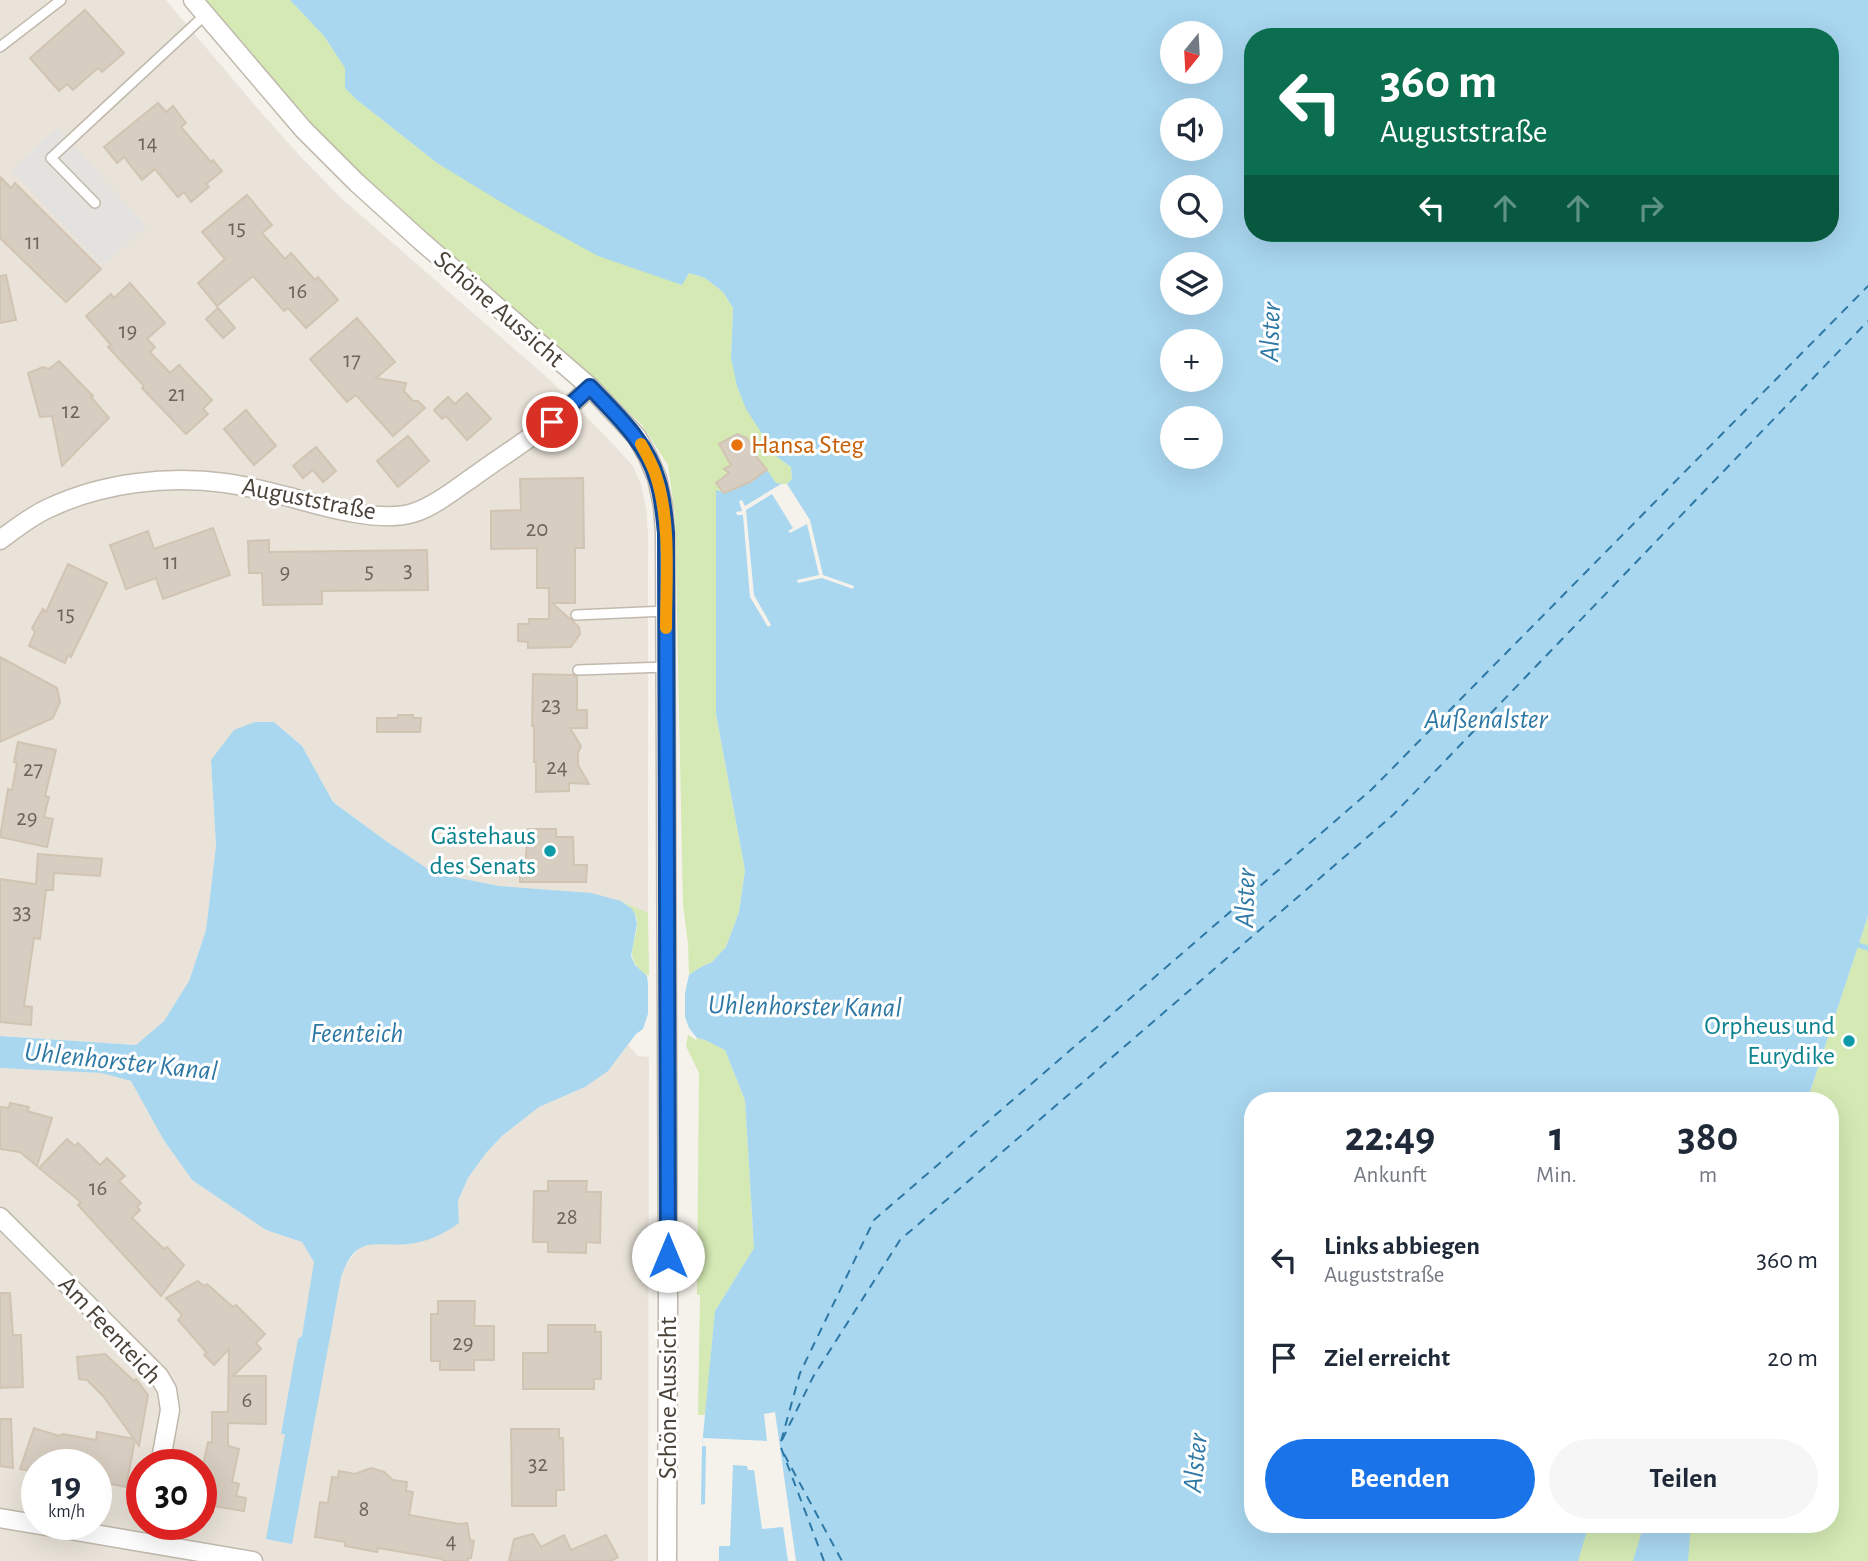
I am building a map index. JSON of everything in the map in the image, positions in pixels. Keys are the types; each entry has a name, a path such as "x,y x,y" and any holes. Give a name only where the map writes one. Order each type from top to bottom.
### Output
{"street":[{"name":"Schöne Aussicht","path":"193,0 303,128 357,183 590,387 637,437 657,478 666,533 667,1561"},
{"name":"Auguststraße","path":"0,540 47,508 85,494 120,486 176,481 223,483 255,488 355,512 380,515 411,514 457,488 552,422 590,387"},
{"name":"Am Feenteich","path":"0,1217 159,1376 166,1390 170,1410 163,1449"},
{"path":"0,1518 253,1561"}],"lane":[{"path":"0,47 61,0"},
{"path":"95,203 51,158 205,15"},
{"path":"576,615 666,611"},
{"path":"578,670 666,667"}],"shaded area":[{"path":"0,0 166,0 258,109 341,198 550,380 633,466 641,484 648,532 648,913 621,901 499,886 434,873 333,802 302,746 274,722 255,722 211,760 216,846 206,930 189,981 164,1021 136,1045 0,1036"},
{"path":"57,127 147,227 102,266 11,170"},
{"path":"628,1045 638,1056 649,1057 648,1561 0,1561 0,1068 101,1073 131,1081 163,1139 192,1180 266,1230 302,1242 314,1262 345,1266 360,1247 367,1244 409,1244 459,1223 458,1201 468,1178 486,1153 502,1136 539,1107 585,1087 608,1070"}],"green space":[{"path":"202,0 290,0 324,36 345,68 345,88 437,163 681,285 689,273 705,278 723,292 733,308 731,358 777,457 791,467 792,480 787,484 750,482 724,493 716,491 716,714 745,870 739,912 726,947 712,962 689,975 683,905 675,515 668,465 642,425 594,380 359,176"},
{"path":"621,901 648,913 649,975 643,974 634,962 632,948 637,919 633,910"},
{"path":"1868,916 1868,1561 1551,1561 1556,1533 1839,1533 1839,1092 1810,1092"},
{"path":"688,1035 725,1050 745,1100 754,1248 715,1311 704,1415 698,1415 699,1073 686,1046"}],"water":[{"name":"Außenalster","path":"290,0 1868,0 1868,916 1810,1092 1244,1092 1244,1533 1586,1533 1578,1561 700,1561 702,1446 715,1311 754,1248 745,1100 725,1050 697,1038 689,1028 684,1014 648,1014 643,1029 636,1034 608,1071 585,1087 539,1107 502,1136 468,1178 458,1201 459,1223 422,1241 408,1244 375,1244 359,1248 353,1254 341,1277 292,1544 266,1539 285,1434 281,1434 298,1339 302,1336 314,1262 302,1242 266,1230 192,1180 163,1139 131,1081 101,1073 0,1068 0,1036 136,1045 164,1021 189,981 206,930 216,846 211,760 234,730 255,722 274,722 302,746 333,802 434,873 499,886 591,893 621,901 635,914 637,924 631,956 635,965 647,976 649,992 685,993 689,975 712,962 726,947 739,912 745,870 716,714 716,490 725,493 750,482 767,470 776,483 787,484 792,479 791,467 777,457 746,409 737,386 731,358 733,308 723,292 705,278 689,273 682,285 598,256 514,210 437,163 345,88 345,68 324,36"},
{"path":"1641,1533 1690,1533 1688,1561 1633,1561"}],"pier":[{"path":"781,484 787,484 810,520 823,575 854,586 853,589 822,578 798,583 797,580 819,575 807,524 790,533 788,531 793,528 772,494 746,510 754,595 771,625 768,627 750,597 743,515 737,515 736,512 742,511 739,501 742,500 745,506"},
{"path":"648,977 651,988 682,990 685,977 685,1028 682,1018 650,1018 648,1028"},
{"path":"775,1412 796,1561 788,1561 783,1527 762,1529 754,1470 748,1470 747,1466 733,1465 730,1546 719,1546 719,1561 700,1561 700,1505 705,1504 706,1446 702,1446 703,1438 767,1441 764,1414"}],"building":[{"path":"85,10 124,53 102,72 98,68 73,90 67,84 59,91 30,58"},
{"path":"158,103 166,112 173,106 186,123 181,127 222,171 206,184 209,187 191,202 184,192 178,197 155,169 142,180 124,157 117,163 104,147"},
{"path":"0,177 11,188 15,183 101,269 66,302 0,238"},
{"path":"247,195 272,225 262,233 285,259 291,253 315,280 318,277 338,300 306,328 288,308 284,311 253,276 217,306 198,283 225,259 202,232"},
{"path":"6,275 16,320 0,323 0,276"},
{"path":"130,283 165,323 147,339 155,347 150,352 170,373 179,365 212,400 203,409 208,414 186,434 142,388 144,386 108,347 111,345 86,316 111,294 114,298"},
{"path":"218,308 235,328 223,338 206,319"},
{"path":"357,318 395,362 376,378 406,383 404,391 413,401 418,401 425,408 393,436 356,395 347,402 310,359"},
{"path":"59,361 93,396 91,397 109,418 62,466 52,416 40,417 28,373 43,367 49,369"},
{"path":"467,393 491,419 467,440 446,416 442,419 434,410 448,397 455,404"},
{"path":"246,410 276,446 254,465 224,429"},
{"path":"737,434 747,438 767,470 750,482 724,493 716,483 729,473 724,469 731,465 719,444"},
{"path":"408,436 429,461 398,487 377,461"},
{"path":"316,447 336,471 323,482 313,470 303,478 293,466"},
{"path":"583,478 584,548 575,548 575,603 552,603 579,627 580,634 571,647 528,648 528,642 518,641 518,624 529,624 529,619 549,619 549,588 537,588 537,548 491,549 491,511 521,510 520,479"},
{"path":"213,528 230,575 163,599 156,578 126,589 110,545 148,531 154,549"},
{"path":"269,540 269,552 427,550 428,590 322,591 322,604 263,605 262,573 249,573 248,541"},
{"path":"68,564 107,583 71,657 68,655 65,663 29,646 35,632 32,628 43,609 46,612"},
{"path":"0,657 57,688 60,702 53,718 0,742"},
{"path":"533,674 577,677 577,710 587,710 587,728 570,728 581,746 578,765 589,784 569,783 569,791 536,792 532,726"},
{"path":"398,715 421,718 420,732 377,732 377,718 398,718"},
{"path":"18,742 56,750 45,796 49,797 44,817 53,819 47,847 0,837 8,789 12,790"},
{"name":"Gästehaus des Senats","path":"528,829 556,829 556,837 573,837 574,865 587,865 586,882 520,882 520,869 525,869"},
{"path":"38,854 102,859 100,876 54,873 53,890 46,890 40,939 34,938 24,1006 32,1007 31,1025 0,1022 0,879 36,884"},
{"path":"10,1103 29,1107 27,1111 52,1118 37,1166 20,1152 0,1149 0,1107 9,1108"},
{"path":"67,1139 75,1146 78,1143 100,1165 107,1158 125,1176 119,1181 141,1203 137,1207 140,1210 132,1218 184,1265 161,1296 78,1205 81,1202 39,1168"},
{"path":"548,1181 587,1181 586,1192 601,1192 600,1243 586,1242 586,1253 548,1252 548,1242 533,1242 534,1191 548,1191"},
{"path":"198,1281 204,1286 207,1284 233,1307 236,1305 265,1334 256,1343 261,1349 233,1376 266,1376 266,1424 228,1423 228,1446 239,1449 232,1482 239,1484 236,1496 246,1498 244,1511 217,1507 217,1449 207,1449 208,1442 212,1443 212,1412 228,1412 229,1349 214,1365 178,1320 182,1315 166,1298"},
{"path":"0,1293 10,1293 13,1335 21,1335 23,1387 0,1388"},
{"path":"438,1301 475,1301 474,1326 494,1326 494,1360 474,1360 474,1370 440,1370 440,1361 431,1361 431,1314 438,1314"},
{"path":"548,1325 595,1325 595,1332 601,1332 601,1379 594,1379 594,1389 523,1389 523,1353 548,1353"},
{"path":"105,1354 134,1381 136,1379 148,1395 139,1446 135,1440 133,1449 126,1449 126,1487 112,1484 112,1449 27,1449 34,1428 59,1436 63,1434 96,1440 97,1432 134,1439 103,1396 87,1380 79,1379 77,1357"},
{"path":"0,1419 11,1419 13,1468 0,1466"},
{"path":"511,1429 559,1429 559,1438 563,1438 564,1490 556,1490 556,1506 512,1506"},
{"path":"371,1468 384,1472 393,1480 407,1482 406,1491 413,1492 409,1515 467,1523 470,1540 474,1541 471,1558 468,1558 468,1561 443,1561 378,1548 377,1552 345,1546 345,1542 315,1537 320,1502 328,1503 332,1477 338,1478 339,1471 355,1474"},
{"path":"533,1534 541,1547 564,1535 571,1550 606,1535 618,1557 611,1561 509,1561 514,1539"}],"waterway":[{"path":"1858,945 1868,948"}],"ferry route":[{"path":"824,1561 780,1445 800,1373 874,1220 1371,790 1868,286"},
{"path":"782,1440 813,1377 900,1240 1393,815 1868,321"},
{"path":"784,1454 842,1561"}],"slow traffic":[{"path":"641,444 657,478 663,506 666,533 666,628"}],"place":[{"name":"Hansa Steg","path":"737,445"},
{"name":"Gästehaus des Senats","path":"550,851"},
{"name":"Orpheus und Eurydike","path":"1849,1041"}],"route":[{"path":"552,422 590,387 637,437 657,478 663,506 666,533 668,1256"}],"water label":[{"name":"Alster","path":"1271,332"},
{"name":"Alster","path":"1246,898"},
{"name":"Uhlenhorster Kanal","path":"805,1007"},
{"name":"Feenteich","path":"357,1034"},
{"name":"Uhlenhorster Kanal","path":"121,1062"},
{"name":"Alster","path":"1196,1463"}]}
